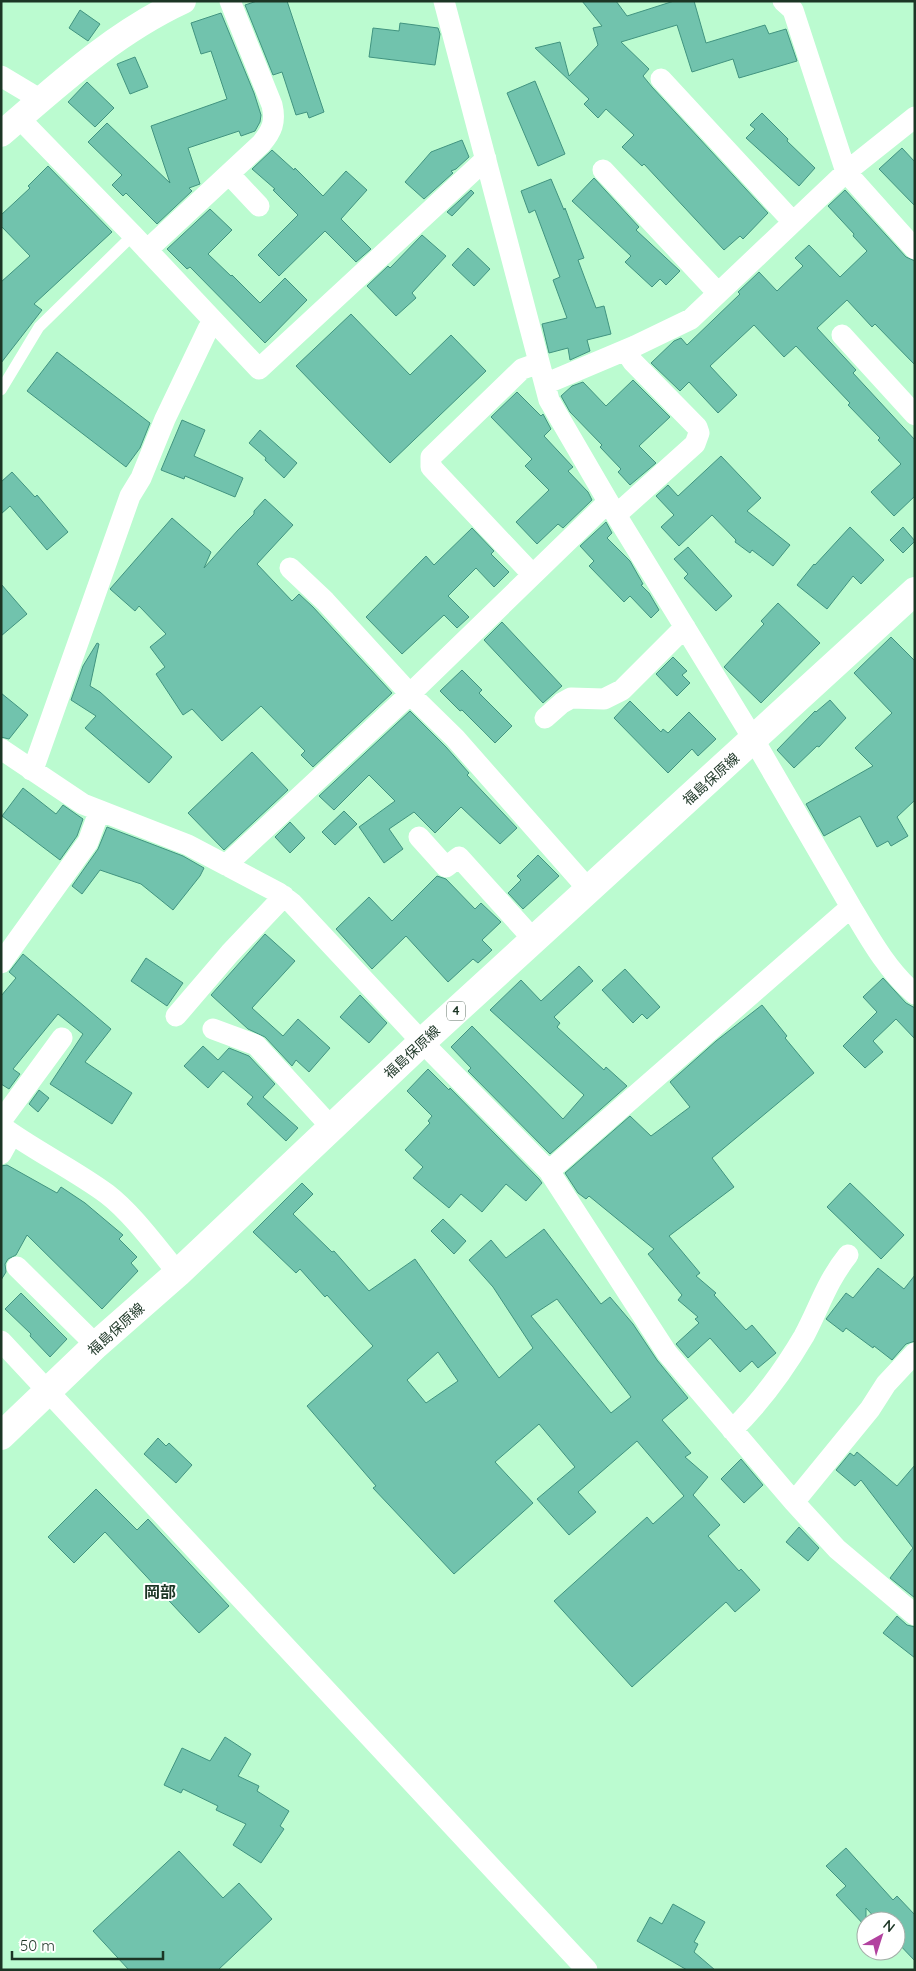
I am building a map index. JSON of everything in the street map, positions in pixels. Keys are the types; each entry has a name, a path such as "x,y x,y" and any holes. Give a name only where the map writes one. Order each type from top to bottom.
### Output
{"main road":[{"name":"福島保原線","path":"1,1436 96,1345 178,1274 422,1042 915,591"}],"street":[{"path":"140,243 229,174 261,144 273,129 275,117 230,1"},
{"path":"444,1 549,400 612,508 754,740 883,961 902,983 915,994"},
{"path":"783,1 793,10 846,172 915,249"},
{"path":"173,4 138,25 100,52 10,126 140,243 259,369 486,159"},
{"path":"1,76 41,100"},
{"path":"662,79 793,222"},
{"path":"544,384 625,350 691,319 846,172 915,117"},
{"path":"603,170 718,293"},
{"path":"229,174 259,206"},
{"path":"31,770 42,746 130,496 141,478 166,419 208,329 214,321"},
{"path":"842,335 915,415"},
{"path":"226,865 410,694 532,574 612,508 695,444 699,433 697,428 633,362 625,350"},
{"path":"532,574 432,467 431,457 522,369 539,362"},
{"path":"290,568 324,601 410,694 455,738 589,890"},
{"path":"545,718 562,703 571,698 604,699 622,690 685,628"},
{"path":"3,753 98,812 151,829 188,845 284,896 422,1042 549,1172 667,1353 794,1502 837,1549 914,1613"},
{"path":"1,963 88,842 98,812"},
{"path":"419,837 446,867 459,857 534,940"},
{"path":"176,1016 230,952 284,896"},
{"path":"549,1172 851,907"},
{"path":"213,1029 256,1045 332,1128"},
{"path":"1,1154 5,1127 62,1038"},
{"path":"5,1127 109,1196 142,1230 178,1274"},
{"path":"732,1430 749,1414 792,1355 805,1334 832,1278 848,1256"},
{"path":"17,1267 96,1345"},
{"path":"1,1341 587,1970"},
{"path":"794,1502 870,1409 886,1384 915,1353"}],"lane":[{"path":"1,390 39,327 140,243"}],"building":[{"path":"257,1 287,1 324,112 309,118 307,112 296,115 282,72 273,75 245,5"},
{"path":"582,1 616,1 627,16 674,1 694,1 706,43 765,25 769,34 786,29 797,61 739,78 733,59 692,72 677,25 621,42 649,69 643,76 652,87 768,213 743,239 740,236 724,250 644,164 642,166 622,147 634,135 606,109 598,118 584,104 589,99 535,48 560,42 569,76 598,45 593,28 602,26"},
{"path":"80,10 100,24 88,41 69,28"},
{"path":"221,13 254,93 261,115 260,122 255,131 241,136 239,131 188,148 200,184 189,188 192,191 157,224 126,193 123,196 112,185 122,175 88,142 107,123 170,183 151,126 227,99 211,51 201,54 191,23"},
{"path":"400,23 438,28 440,34 435,65 369,57 373,28 399,31"},
{"path":"135,57 148,87 130,94 117,64"},
{"path":"535,81 565,154 538,166 507,93"},
{"path":"87,82 114,108 95,127 68,102"},
{"path":"762,113 815,168 799,186 746,138 755,129 750,125"},
{"path":"462,140 469,157 451,171 453,173 424,199 405,182 431,152"},
{"path":"902,148 915,162 915,206 879,169"},
{"path":"272,150 294,170 295,168 323,196 346,171 367,190 341,219 371,249 356,262 325,231 279,276 258,255 298,215 273,190 275,189 252,169"},
{"path":"48,166 112,232 34,304 42,310 1,363 1,282 30,256 1,226 1,215 30,188 28,186"},
{"path":"594,178 639,227 636,230 680,271 666,285 660,279 652,287 625,262 631,256 572,201"},
{"path":"551,179 564,210 565,208 584,258 578,260 596,308 604,306 611,334 587,340 590,351 570,360 568,348 549,353 542,324 567,318 553,280 560,277 535,210 529,213 521,191"},
{"path":"471,190 474,193 452,216 447,212"},
{"path":"845,190 906,257 915,261 915,365 875,324 872,327 847,300 817,328 856,370 853,373 915,440 915,496 894,516 871,492 901,464 878,440 880,438 848,405 850,403 796,346 784,357 754,325 710,366 737,395 718,413 689,382 680,391 651,363 674,341 681,338 687,345 740,294 738,292 759,272 777,291 803,266 795,258 809,245 840,277 867,251 828,206"},
{"path":"210,209 232,230 208,254 231,276 260,303 285,278 307,300 265,343 190,267 187,269 167,249"},
{"path":"422,235 446,256 412,293 416,298 396,316 367,286 388,266 390,268"},
{"path":"468,248 490,269 474,286 452,265"},
{"path":"351,314 410,375 451,335 486,371 390,463 296,366"},
{"path":"57,352 150,423 140,448 126,467 27,391"},
{"path":"633,380 670,417 639,446 656,463 630,485 618,472 621,469 600,447 602,445 570,412 561,396 572,386 583,382 606,406"},
{"path":"517,392 541,416 543,414 551,429 544,436 573,467 568,471 588,492 592,500 563,528 558,524 537,544 516,522 549,490 525,466 532,459 491,417"},
{"path":"182,420 205,430 194,456 243,478 235,497 185,476 184,479 161,470"},
{"path":"260,430 297,463 284,478 249,443"},
{"path":"721,456 761,498 747,511 790,545 773,566 752,550 750,553 735,542 736,540 712,515 679,546 661,527 674,515 656,496 668,485 678,496"},
{"path":"12,472 35,497 37,495 68,532 47,550 10,506 1,514 1,482"},
{"path":"265,499 293,525 257,564 292,601 299,594 313,607 392,693 313,767 301,755 305,751 261,706 222,741 192,709 183,715 156,674 165,667 150,647 166,634 139,606 135,611 110,589 172,518 211,552 204,568 254,514 254,511"},
{"path":"606,522 612,533 607,538 630,561 643,584 641,585 649,593 659,610 651,618 630,596 624,602 589,566 594,561 580,546"},
{"path":"850,527 884,560 861,584 853,576 827,609 797,585 814,564"},
{"path":"903,527 915,541 903,553 890,540"},
{"path":"472,528 494,551 491,554 509,572 494,587 476,568 448,596 469,617 457,628 444,615 402,654 366,617 426,556 434,565"},
{"path":"688,547 732,596 716,611 684,578 688,574 674,559"},
{"path":"1,584 27,614 1,636"},
{"path":"778,603 820,643 761,703 724,667 764,624 761,621"},
{"path":"502,622 562,686 543,703 484,640"},
{"path":"891,637 915,661 915,800 897,817 908,836 891,846 888,841 877,847 860,816 824,836 806,804 873,766 855,748 892,713 854,673"},
{"path":"97,643 99,644 90,686 100,692 172,757 149,783 85,728 96,716 71,700 83,666"},
{"path":"673,657 687,671 682,675 690,683 677,696 656,674"},
{"path":"462,670 482,690 479,693 512,726 495,743 440,691"},
{"path":"1,693 28,715 9,739 1,737"},
{"path":"830,700 846,718 819,747 817,746 794,768 777,750 815,711"},
{"path":"630,701 661,732 663,729 668,733 689,712 716,739 698,756 692,749 668,773 614,718"},
{"path":"410,711 446,747 469,773 467,775 517,828 500,844 461,807 435,833 414,812 389,829 403,849 384,863 359,827 395,801 369,775 334,810 319,796"},
{"path":"252,752 288,790 224,850 188,813"},
{"path":"23,788 56,814 63,805 83,819 77,836 60,860 2,816"},
{"path":"344,811 357,824 335,845 322,832"},
{"path":"290,822 305,838 290,853 275,837"},
{"path":"107,827 183,856 204,868 200,876 173,910 141,884 100,870 82,894 72,886 98,849"},
{"path":"538,855 559,876 523,909 508,893 521,880 517,876"},
{"path":"437,876 446,879 475,909 481,903 501,922 482,940 492,950 478,963 473,959 448,982 406,936 372,969 336,929 369,897 392,921"},
{"path":"265,934 295,961 252,1008 283,1036 298,1019 330,1048 309,1072 296,1060 292,1066 265,1037 248,1029 211,995"},
{"path":"23,954 111,1029 85,1062 132,1093 112,1124 50,1084 83,1034 58,1014 13,1069 20,1074 9,1089 1,1084 1,996 16,978 9,972"},
{"path":"146,958 183,983 167,1006 131,981"},
{"path":"579,966 593,981 554,1017 560,1023 557,1027 604,1070 606,1067 627,1086 550,1154 468,1071 471,1068 451,1047 472,1026 563,1119 584,1095 490,1010 521,980 541,1001"},
{"path":"625,969 660,1007 647,1019 642,1014 633,1023 602,990"},
{"path":"883,978 906,1003 915,1008 915,1039 896,1019 873,1041 883,1052 865,1068 843,1046 877,1012 863,997"},
{"path":"360,995 387,1023 369,1043 340,1017"},
{"path":"762,1005 787,1036 785,1038 814,1073 712,1158 734,1187 669,1236 700,1273 696,1276 716,1293 714,1295 746,1330 752,1325 776,1353 758,1368 752,1361 740,1372 710,1338 688,1358 676,1344 699,1323 695,1319 698,1317 678,1300 682,1295 648,1254 654,1249 589,1196 586,1199 578,1193 565,1173 630,1116 651,1136 690,1107 670,1082 716,1041"},
{"path":"203,1046 218,1060 229,1048 249,1056 275,1084 263,1097 298,1128 286,1141 247,1104 253,1097 223,1071 208,1088 184,1066"},
{"path":"428,1069 449,1090 450,1088 542,1183 526,1201 506,1184 482,1212 461,1194 449,1208 413,1178 423,1167 405,1150 430,1123 428,1121 432,1116 407,1091"},
{"path":"39,1090 49,1098 38,1112 29,1104"},
{"path":"7,1165 57,1193 61,1187 85,1203 123,1235 119,1239 137,1257 131,1263 138,1271 102,1309 27,1235 16,1255 8,1259 5,1264 6,1272 1,1280 1,1166"},
{"path":"302,1183 313,1194 293,1214 332,1252 334,1251 369,1291 415,1259 499,1378 533,1348 493,1287 469,1260 491,1240 506,1258 544,1229 601,1304 610,1297 633,1324 657,1360 688,1398 662,1420 691,1453 685,1457 708,1477 693,1495 720,1525 708,1536 739,1571 741,1569 760,1590 735,1612 726,1602 632,1687 554,1601 647,1517 653,1524 684,1496 637,1441 578,1492 596,1512 569,1535 537,1499 575,1467 539,1424 495,1462 533,1503 454,1574 373,1488 376,1486 307,1406 373,1346 327,1295 325,1297 300,1269 296,1273 253,1232","holes":["557,1299 631,1397 611,1413 531,1316","438,1352 458,1381 426,1403 407,1380"]},
{"path":"850,1183 904,1235 881,1259 827,1207"},
{"path":"443,1219 466,1241 454,1254 431,1231"},
{"path":"878,1268 904,1289 915,1275 915,1341 906,1344 892,1360 846,1328 843,1332 826,1319 846,1293 853,1298"},
{"path":"21,1293 67,1339 50,1357 30,1336 31,1334 5,1309"},
{"path":"158,1438 166,1446 169,1443 192,1465 176,1483 144,1454"},
{"path":"857,1452 897,1486 915,1465 915,1598 890,1578 913,1548 861,1480 855,1486 836,1470 850,1453 854,1456"},
{"path":"741,1459 763,1485 744,1503 721,1479"},
{"path":"96,1489 137,1530 148,1519 229,1606 199,1633 105,1532 74,1563 48,1537"},
{"path":"799,1527 819,1548 808,1561 786,1542"},
{"path":"897,1616 907,1625 915,1627 915,1658 883,1633"},
{"path":"225,1737 251,1754 238,1776 259,1786 257,1791 289,1811 280,1826 284,1829 261,1863 233,1845 246,1824 216,1810 218,1806 183,1789 181,1793 164,1785 182,1748 210,1761"},
{"path":"846,1848 893,1900 897,1896 915,1915 915,1961 906,1952 906,1911 869,1911 866,1908 866,1911 856,1911 856,1916 836,1895 846,1886 826,1866"},
{"path":"179,1851 223,1898 239,1883 272,1919 218,1970 129,1970 93,1931"},
{"path":"673,1904 705,1922 694,1942 698,1944 694,1952 715,1970 687,1970 637,1941 650,1917 662,1924"}],"district":[{"name":"岡部","path":"160,1592"}]}
